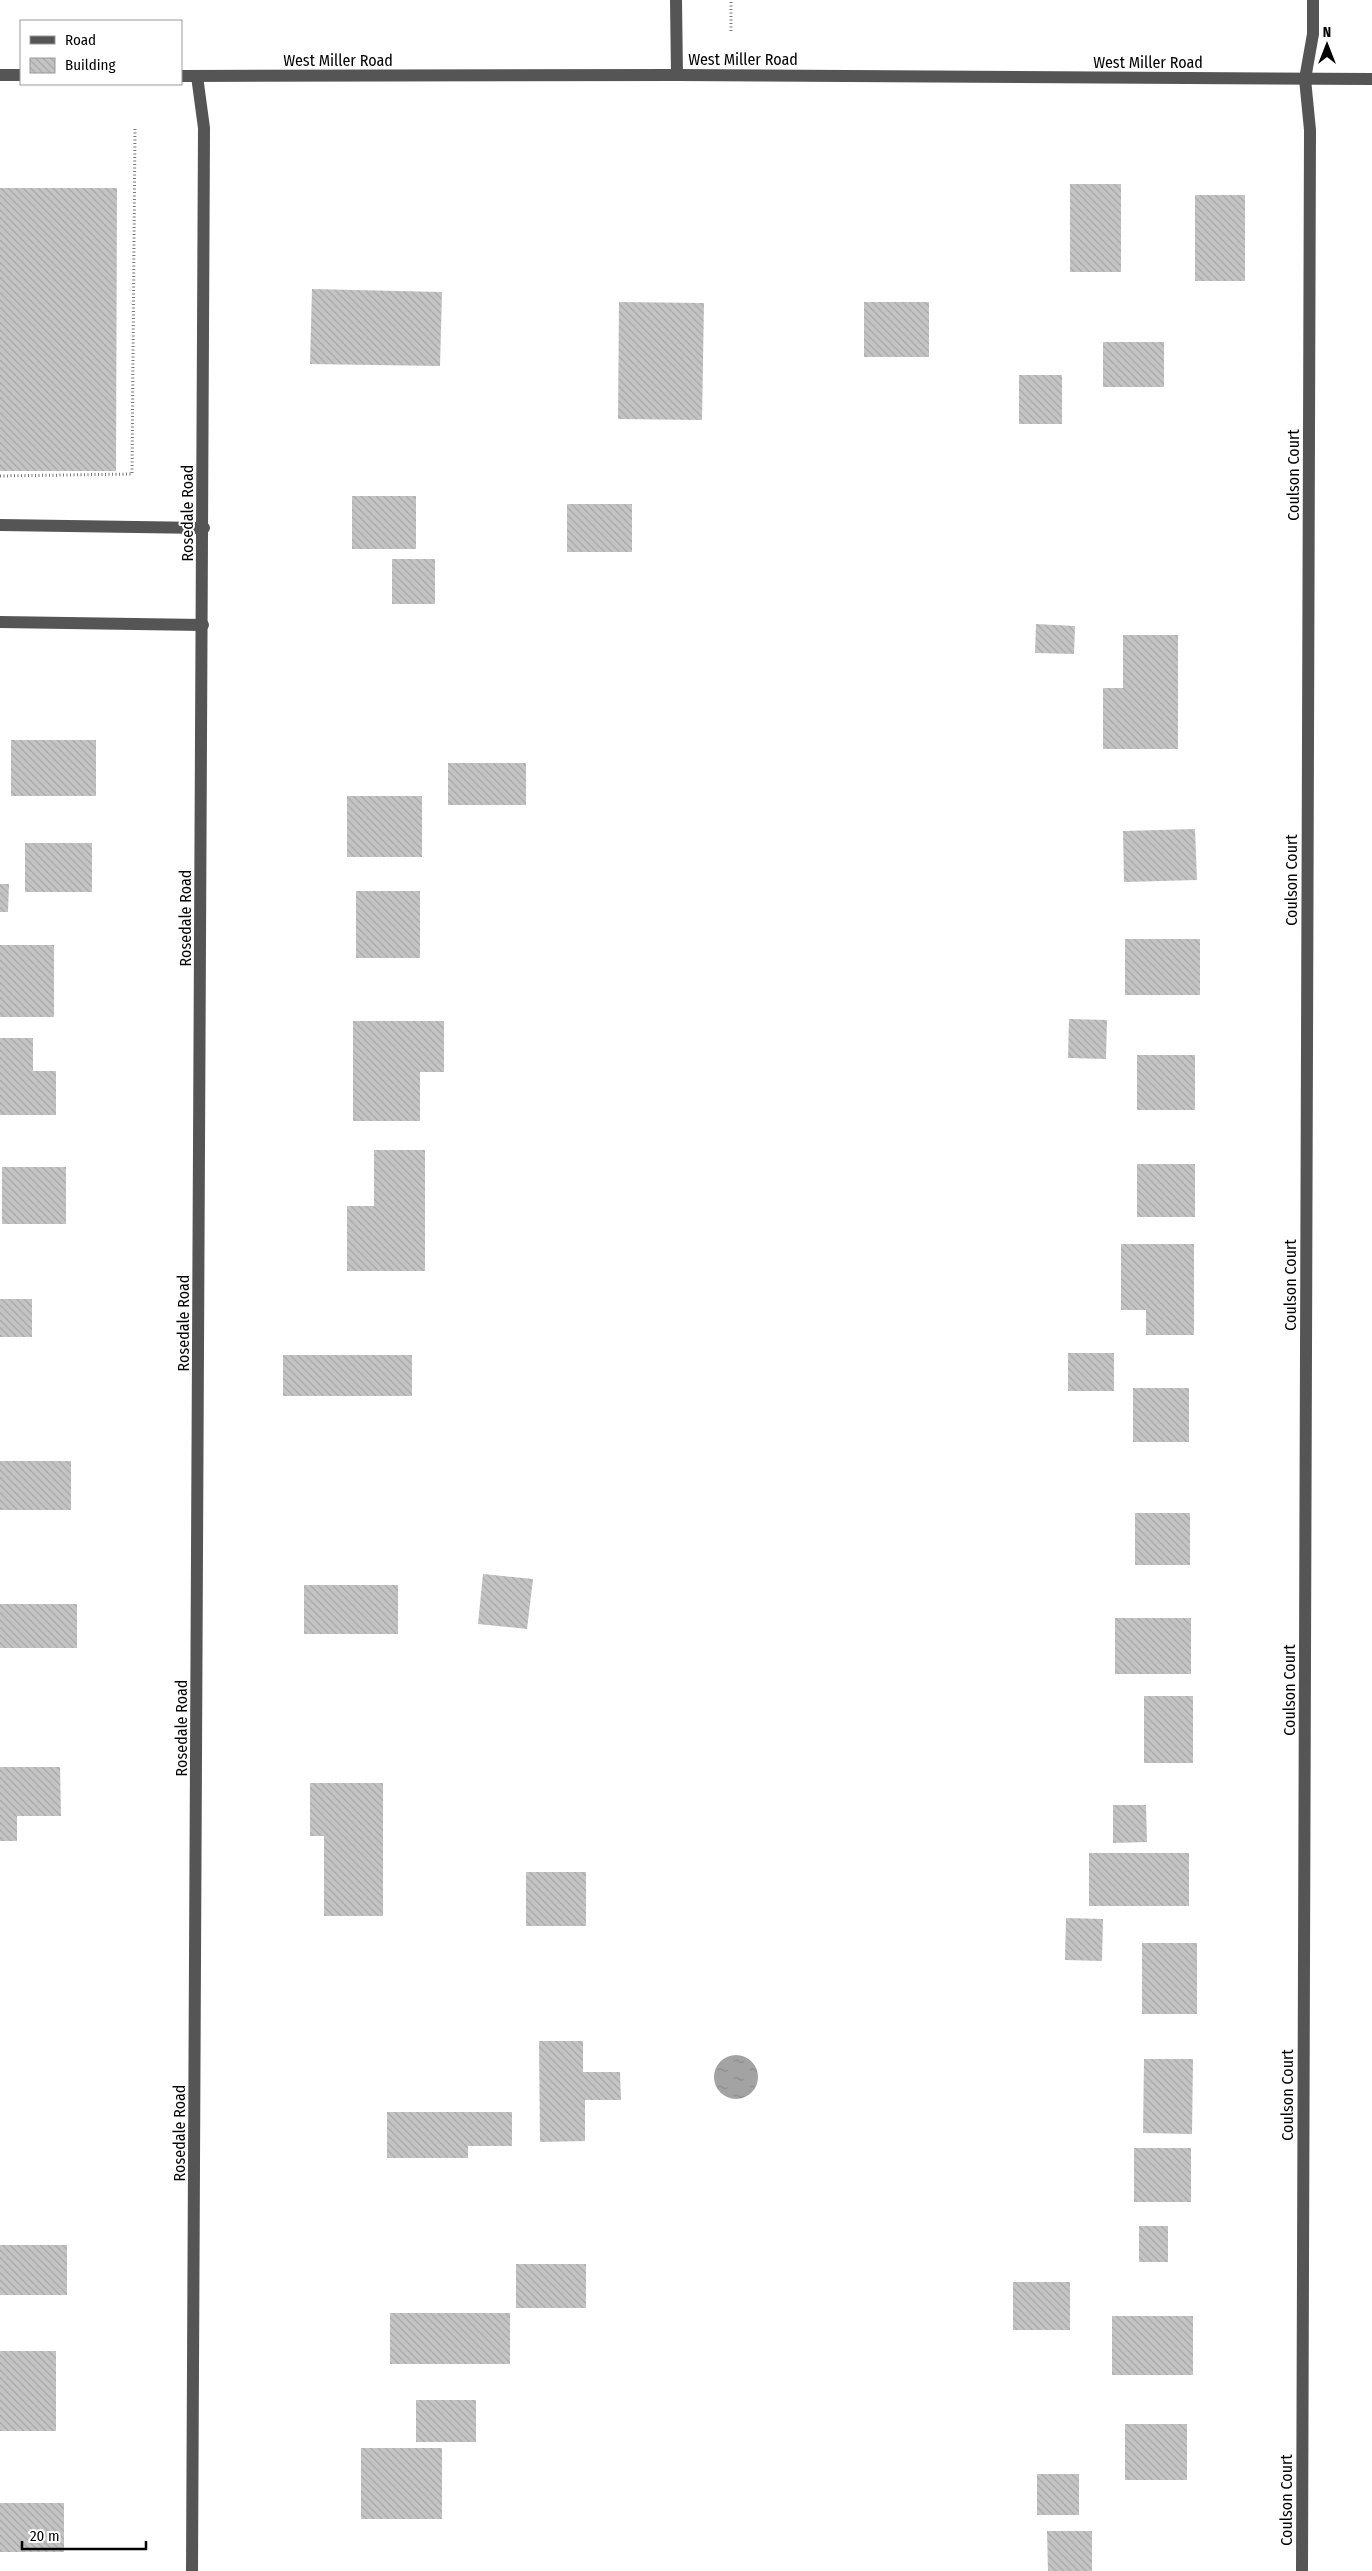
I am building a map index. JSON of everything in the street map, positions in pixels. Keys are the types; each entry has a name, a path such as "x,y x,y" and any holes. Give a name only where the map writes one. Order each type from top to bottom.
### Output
{"street":[{"path":"676,0 677,74"},
{"name":"Coulson Court","path":"1302,2571 1310,160 1310,130 1305,79 1313,34 1314,0"},
{"name":"West Miller Road","path":"182,76 677,74 1372,79"},
{"path":"0,75 20,76"},
{"name":"Rosedale Road","path":"192,2571 204,528 204,128 197,76"},
{"path":"0,525 204,528"},
{"path":"0,622 203,625"}],"path":[{"path":"731,0 731,31"},
{"path":"0,476 132,474 134,128"}],"water":[{"path":"740,2055 752,2061 757,2069 757,2085 752,2093 744,2098 732,2099 720,2093 715,2085 714,2073 720,2061 728,2056"}],"building":[{"path":"1070,184 1121,184 1121,272 1070,272"},
{"path":"0,188 117,188 116,471 0,471"},
{"path":"1195,195 1245,195 1245,281 1195,281"},
{"path":"312,289 442,292 440,366 310,364"},
{"path":"619,302 704,303 702,420 618,419"},
{"path":"864,302 929,302 929,357 864,357"},
{"path":"1103,342 1164,342 1164,387 1103,387"},
{"path":"1019,375 1062,375 1062,424 1019,424"},
{"path":"352,496 416,496 416,549 352,549"},
{"path":"567,504 632,504 632,552 567,552"},
{"path":"392,559 435,559 435,604 392,604"},
{"path":"1036,624 1075,626 1074,654 1035,653"},
{"path":"1123,635 1178,635 1178,749 1103,749 1103,688 1123,688"},
{"path":"11,740 96,740 96,796 11,796"},
{"path":"448,763 526,763 526,805 448,805"},
{"path":"347,796 422,796 422,857 347,857"},
{"path":"1195,829 1197,880 1124,882 1123,831"},
{"path":"25,843 92,843 92,892 25,892"},
{"path":"0,884 9,884 8,912 0,912"},
{"path":"356,891 420,891 420,958 356,958"},
{"path":"1125,939 1200,939 1200,995 1125,995"},
{"path":"0,945 54,945 54,1017 0,1017"},
{"path":"1069,1019 1107,1020 1106,1059 1068,1058"},
{"path":"353,1021 444,1021 444,1072 420,1072 420,1121 353,1121"},
{"path":"0,1038 33,1038 33,1071 56,1071 56,1115 0,1115"},
{"path":"1137,1055 1195,1055 1195,1110 1137,1110"},
{"path":"374,1150 425,1150 425,1271 347,1271 347,1206 374,1206"},
{"path":"1137,1164 1195,1164 1195,1217 1137,1217"},
{"path":"2,1167 66,1167 66,1224 2,1224"},
{"path":"1121,1244 1194,1244 1194,1335 1146,1335 1146,1310 1121,1310"},
{"path":"0,1299 32,1299 32,1337 0,1337"},
{"path":"1068,1353 1114,1353 1114,1391 1068,1391"},
{"path":"283,1355 412,1355 412,1396 283,1396"},
{"path":"1133,1388 1189,1388 1189,1442 1133,1442"},
{"path":"0,1461 71,1461 71,1510 0,1510"},
{"path":"1135,1513 1190,1513 1190,1565 1135,1565"},
{"path":"483,1574 533,1579 527,1629 478,1624"},
{"path":"304,1585 398,1585 398,1634 304,1634"},
{"path":"0,1604 77,1604 77,1648 0,1648"},
{"path":"1115,1618 1191,1618 1191,1674 1115,1674"},
{"path":"1144,1696 1193,1696 1193,1763 1144,1763"},
{"path":"0,1767 60,1767 61,1816 17,1816 17,1841 0,1841"},
{"path":"310,1783 383,1783 383,1916 324,1916 324,1836 310,1836"},
{"path":"1113,1805 1146,1805 1147,1842 1113,1843"},
{"path":"1089,1853 1189,1853 1189,1906 1089,1906"},
{"path":"526,1872 586,1872 586,1926 526,1926"},
{"path":"1066,1918 1103,1919 1102,1961 1065,1960"},
{"path":"1142,1943 1197,1943 1197,2014 1142,2014"},
{"path":"539,2041 583,2041 583,2072 620,2072 621,2100 585,2100 585,2141 540,2142"},
{"path":"1144,2059 1193,2059 1192,2134 1143,2133"},
{"path":"387,2112 512,2112 512,2146 468,2146 468,2158 387,2158"},
{"path":"1134,2148 1191,2148 1191,2202 1134,2202"},
{"path":"1139,2226 1168,2226 1168,2262 1139,2262"},
{"path":"0,2245 67,2245 67,2295 0,2295"},
{"path":"516,2264 586,2264 586,2308 516,2308"},
{"path":"1013,2282 1070,2282 1070,2330 1013,2330"},
{"path":"390,2313 510,2313 510,2364 390,2364"},
{"path":"1112,2316 1193,2316 1193,2375 1112,2375"},
{"path":"0,2351 56,2351 56,2431 0,2431"},
{"path":"416,2400 476,2400 476,2442 416,2442"},
{"path":"1125,2424 1187,2424 1187,2480 1125,2480"},
{"path":"361,2448 442,2448 442,2519 361,2519"},
{"path":"1037,2474 1079,2474 1079,2515 1037,2515"},
{"path":"0,2503 64,2503 64,2552 0,2552"},
{"path":"1047,2531 1092,2531 1092,2571 1048,2571"}]}
